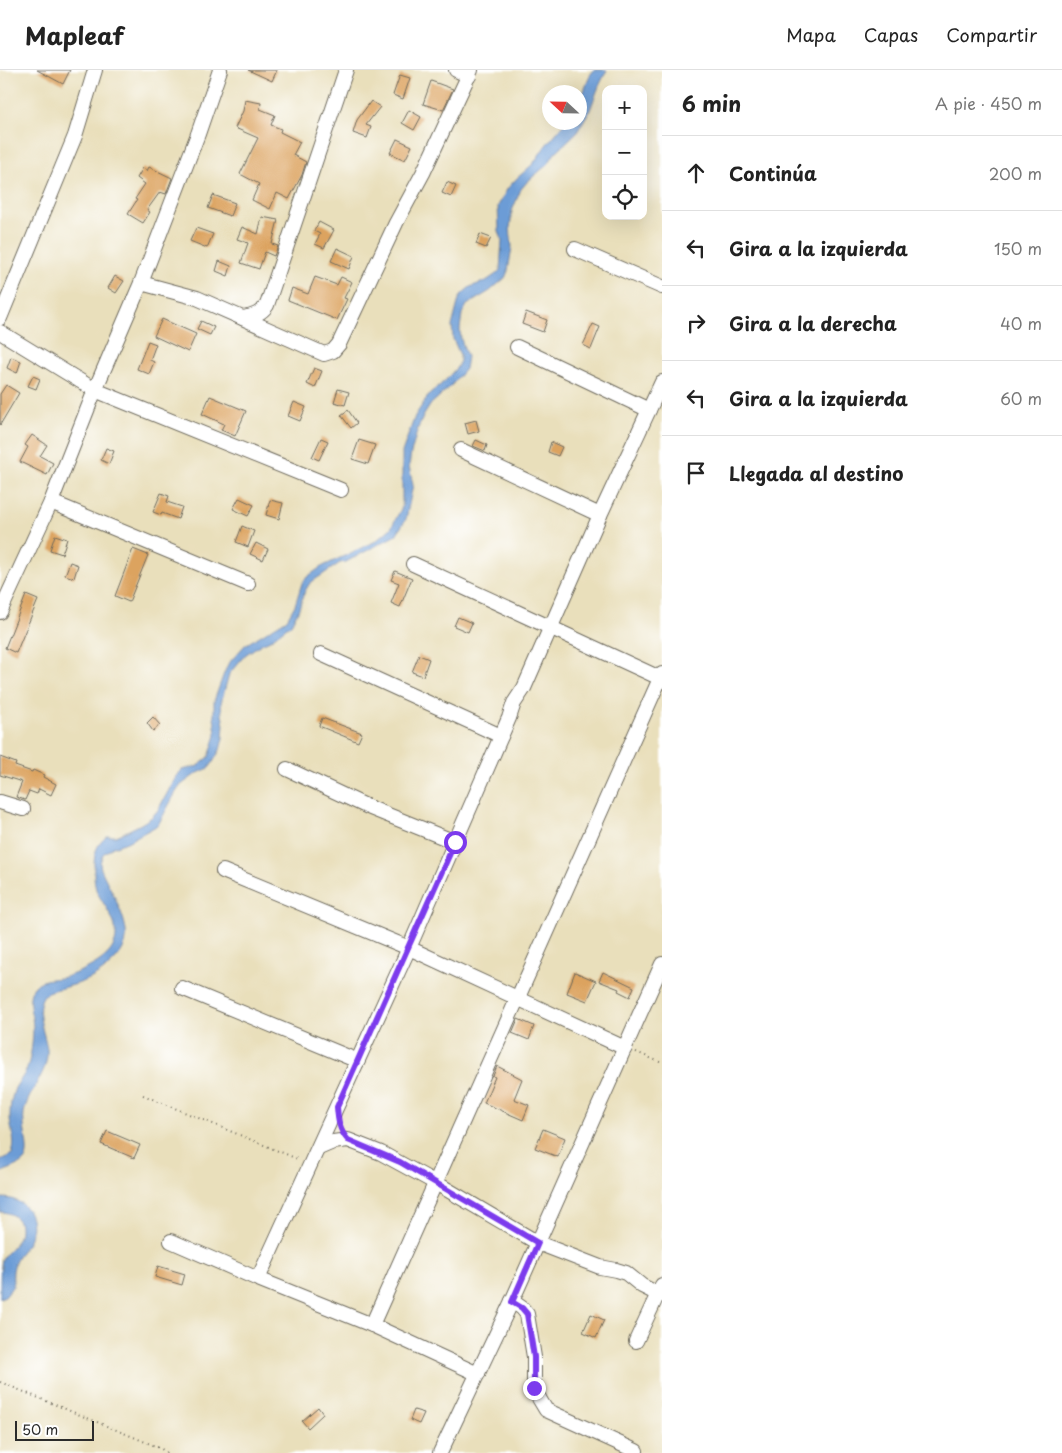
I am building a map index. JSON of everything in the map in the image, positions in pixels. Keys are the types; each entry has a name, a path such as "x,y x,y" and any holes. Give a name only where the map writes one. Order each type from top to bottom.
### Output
{"street":[{"path":"0,318 75,136 95,70"},
{"path":"0,612 51,502 95,390 141,283 198,134 220,70"},
{"path":"243,318 257,315 267,305 346,70"},
{"path":"141,283 197,298 324,354 332,351 339,344 396,223 423,173 465,72"},
{"path":"575,249 662,288"},
{"path":"0,332 95,390 341,490"},
{"path":"517,347 649,410"},
{"path":"258,1279 409,948 514,703 524,688 600,515 662,382"},
{"path":"461,450 600,515"},
{"path":"51,502 248,584"},
{"path":"372,1325 661,677 413,564"},
{"path":"321,654 501,736"},
{"path":"287,769 368,807 455,842"},
{"path":"0,802 23,809"},
{"path":"223,871 409,948 625,1048"},
{"path":"440,1453 512,1302 662,964"},
{"path":"182,988 358,1061"},
{"path":"337,1107 340,1128 348,1140"},
{"path":"318,1148 333,1142 348,1140 393,1159 538,1243 600,1267 626,1273 642,1286 661,1291 636,1341"},
{"path":"171,1240 258,1279 372,1325 478,1374"},
{"path":"512,1302 522,1308 527,1314 534,1357 534,1388 546,1410 636,1451"}],"path":[{"path":"625,1048 662,1063"},
{"path":"143,1095 311,1164"},
{"path":"0,1382 160,1448 167,1453"}],"water":[{"path":"594,70 607,70 587,115 586,85"},
{"path":"559,130 578,130 555,153 548,164 521,189 512,211 510,228 512,247 505,278 490,291 467,305 462,314 460,329 467,357 465,369 451,386 431,404 418,428 409,466 413,485 406,519 396,535 346,562 340,563 310,583 291,624 270,640 245,655 229,674 221,703 224,725 223,738 220,750 209,768 196,774 181,785 158,825 127,842 113,847 103,854 100,863 101,869 123,916 126,936 125,944 121,953 114,961 98,974 90,979 50,991 42,998 40,1007 41,1025 47,1049 47,1058 42,1074 26,1105 24,1113 27,1154 24,1161 0,1173 0,1161 12,1154 13,1148 10,1119 12,1097 15,1088 27,1069 31,1054 33,1028 30,1002 31,992 41,982 48,979 65,977 96,963 110,952 114,945 116,931 110,913 97,892 95,883 94,860 98,846 107,836 121,834 152,817 182,770 198,766 209,757 216,735 214,701 228,664 245,645 287,619 295,605 302,583 307,577 321,567 376,541 391,528 402,507 402,452 415,416 430,393 444,382 460,361 460,355 453,339 452,326 459,299 470,287 486,281 500,270 502,240 499,231 498,206 507,189 533,164"},
{"path":"0,1199 11,1199 24,1206 31,1219 32,1226 28,1243 15,1262 13,1286 5,1296 0,1298 2,1259 18,1239 20,1230 19,1223 15,1217 5,1212 0,1212"}],"building":[{"path":"37,70 70,70 63,84"},
{"path":"248,70 277,70 272,81"},
{"path":"400,75 410,78 403,99 393,95"},
{"path":"431,81 453,89 443,110 423,104"},
{"path":"245,100 261,103 260,109 275,115 271,125 281,129 280,132 300,142 293,155 306,162 302,175 289,199 277,193 270,209 252,200 259,184 240,174 258,138 235,128 243,111"},
{"path":"371,101 380,107 366,125 371,127 367,138 353,133 357,120"},
{"path":"409,110 421,117 414,130 402,123"},
{"path":"397,139 412,146 405,160 390,153"},
{"path":"149,167 172,178 166,194 160,192 147,210 150,212 143,223 128,214 145,184 137,178 143,168 147,171"},
{"path":"447,182 456,186 451,197 442,193"},
{"path":"213,195 235,203 230,216 208,208"},
{"path":"262,217 278,220 272,244 278,246 274,256 265,252 259,269 241,263 248,243 237,239 242,227 258,234"},
{"path":"319,222 334,230 324,248 315,244 320,234 314,231"},
{"path":"196,228 213,234 207,248 190,241"},
{"path":"480,234 491,238 486,248 476,244"},
{"path":"337,248 354,256 349,269 331,261"},
{"path":"219,261 231,266 228,276 216,271"},
{"path":"115,276 124,281 116,293 108,288"},
{"path":"315,277 337,285 341,277 352,282 344,298 347,299 337,320 288,300 292,288 308,294"},
{"path":"526,312 547,320 543,332 522,324"},
{"path":"162,319 196,334 188,352 154,336"},
{"path":"201,321 214,327 210,335 197,329"},
{"path":"593,324 600,327 591,349 583,345"},
{"path":"148,341 156,344 150,360 154,362 149,374 137,369"},
{"path":"11,357 21,361 17,373 7,368"},
{"path":"314,368 322,371 315,388 307,384"},
{"path":"33,376 40,379 36,389 28,386"},
{"path":"6,385 19,393 0,425 0,394"},
{"path":"338,389 349,392 345,405 334,402"},
{"path":"210,396 246,411 235,436 221,430 224,424 202,414"},
{"path":"294,402 306,407 300,421 288,416"},
{"path":"348,410 357,423 351,428 341,415"},
{"path":"476,420 479,431 468,434 465,423"},
{"path":"32,435 47,445 40,456 53,463 47,475 20,462 28,447 25,445"},
{"path":"321,438 328,441 319,460 312,457"},
{"path":"359,440 375,445 368,464 352,459"},
{"path":"476,440 487,445 485,451 473,446"},
{"path":"551,442 562,447 558,456 548,452"},
{"path":"106,448 114,451 109,464 101,460"},
{"path":"161,493 169,496 167,502 182,507 178,519 153,512"},
{"path":"239,498 254,505 248,516 233,509"},
{"path":"270,500 283,503 279,519 266,515"},
{"path":"242,526 254,531 248,547 236,542"},
{"path":"55,535 67,539 62,554 50,550"},
{"path":"256,543 268,549 263,560 250,554"},
{"path":"133,549 148,555 129,602 115,596"},
{"path":"70,562 78,565 74,578 65,575"},
{"path":"395,571 412,578 400,607 391,603 399,583 391,580"},
{"path":"26,595 38,600 16,653 5,648"},
{"path":"458,617 472,623 468,632 454,626"},
{"path":"419,655 429,659 423,676 412,672"},
{"path":"153,717 160,725 153,731 147,723"},
{"path":"322,718 362,733 358,742 319,726"},
{"path":"0,757 16,763 15,766 32,772 33,770 44,775 43,777 56,784 51,795 39,789 37,794 29,791 25,800 16,797 22,782 0,775"},
{"path":"575,972 596,981 587,1001 567,993"},
{"path":"603,972 634,987 630,997 618,991 619,989 599,981"},
{"path":"518,1019 534,1026 529,1040 512,1033"},
{"path":"497,1066 522,1079 514,1099 529,1105 523,1120 484,1103 495,1077 493,1076"},
{"path":"543,1129 565,1138 558,1157 535,1148"},
{"path":"107,1131 140,1145 134,1158 101,1144"},
{"path":"158,1266 185,1274 182,1285 155,1277"},
{"path":"591,1314 604,1320 596,1338 583,1332"},
{"path":"318,1407 323,1414 308,1428 302,1421"},
{"path":"414,1410 424,1413 419,1424 410,1420"}],"route":[{"path":"455,842 337,1107 338,1122 342,1134 348,1140 400,1162 538,1243 512,1302 522,1308 527,1314 534,1357 534,1388"}]}
